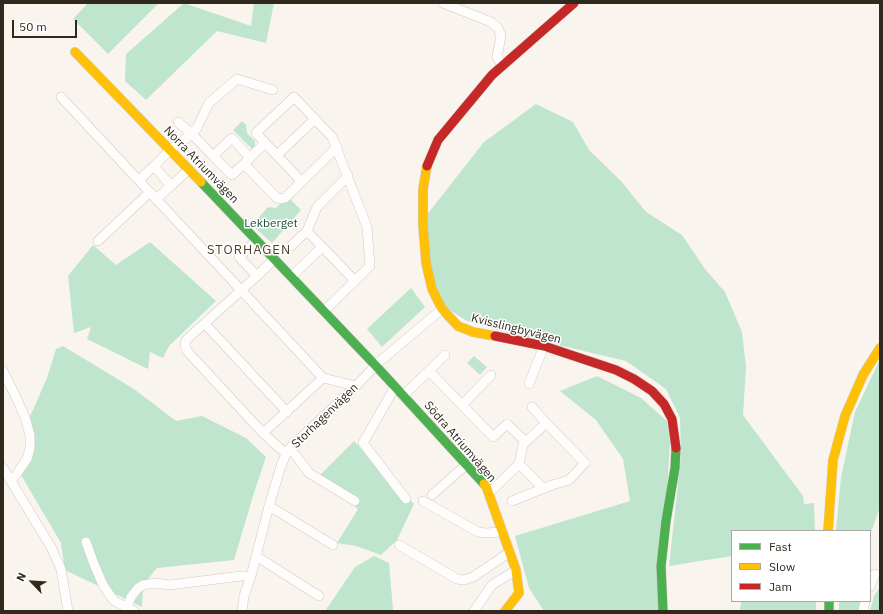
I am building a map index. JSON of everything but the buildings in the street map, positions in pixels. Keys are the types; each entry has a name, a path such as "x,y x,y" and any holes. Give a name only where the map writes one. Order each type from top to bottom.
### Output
{"street":[{"path":"444,3 491,22 498,28 501,36 497,57 502,66"},
{"name":"Kvisslingbyvägen","path":"574,3 492,75 438,140 428,162 423,189 423,224 426,263 432,289 442,309 458,326 473,332 544,346 616,370 634,379 664,404 672,419 676,444 675,468 666,521 662,566 663,611"},
{"name":"Norra Atriumvägen","path":"75,52 189,169 376,366"},
{"path":"139,180 170,150 192,134 197,128 209,103 237,79 273,90"},
{"path":"61,97 323,378 356,386"},
{"path":"301,181 256,133 294,97 332,137 367,227 370,266 324,311"},
{"path":"277,155 315,119"},
{"path":"178,122 192,134 232,175 265,143"},
{"path":"213,156 232,138 247,161 277,198 285,198 337,148"},
{"path":"154,166 171,186 172,185"},
{"path":"98,241 153,196 172,185 189,169"},
{"path":"292,246 306,232 316,207 348,176"},
{"path":"306,232 355,281"},
{"path":"256,240 239,257 257,276"},
{"path":"291,276 322,247"},
{"path":"274,259 186,340 185,346 187,351 263,433 288,451 309,473 355,501"},
{"name":"Storhagenvägen","path":"242,611 244,596 251,576 269,506 281,466 288,451 379,362 442,309"},
{"path":"204,324 287,412"},
{"path":"528,384 544,346"},
{"path":"828,530 828,504 833,460 845,416 863,375 880,348"},
{"path":"403,396 445,355"},
{"name":"Södra Atriumvägen","path":"376,366 486,486 516,570 519,593 517,604 505,611"},
{"path":"3,371 25,418 30,435 30,448 27,459 11,482"},
{"path":"429,371 493,437 507,424 526,442 546,423"},
{"path":"462,405 491,375"},
{"path":"263,433 323,378"},
{"path":"395,387 363,444 406,499"},
{"path":"512,501 543,488 569,480 585,463 532,407"},
{"path":"488,493 519,464 524,440"},
{"path":"519,464 543,488"},
{"path":"432,495 466,465"},
{"path":"3,468 51,546 61,569 68,611"},
{"path":"423,501 478,532 485,534 502,532"},
{"path":"269,506 333,545"},
{"path":"86,542 103,585 114,601 131,609 131,598 138,588 143,585 155,583 169,585 251,576"},
{"path":"399,545 452,576 464,580 473,577 510,552"},
{"path":"256,556 319,596"},
{"path":"474,611 492,585 516,570"},
{"path":"871,584 875,574"}],"green space":[{"path":"88,3 159,3 108,54 73,19"},
{"path":"184,3 251,26 254,3 274,3 266,43 217,31 146,100 125,81 126,54"},
{"path":"536,104 573,122 589,150 621,181 646,212 682,235 705,269 725,292 742,332 746,367 743,415 803,496 804,504 814,503 815,530 731,530 731,556 669,566 681,457 680,418 666,389 626,361 508,333 467,321 440,304 430,273 426,216 484,142"},
{"path":"242,121 246,125 247,133 255,141 255,146 252,149 233,130"},
{"name":"Lekberget","path":"288,197 301,210 272,243 252,225 268,207 276,208"},
{"path":"150,242 216,301 169,346 163,358 150,352 148,369 87,339 91,327 74,333 68,276 93,245 116,265"},
{"path":"411,288 425,307 382,347 367,329"},
{"path":"63,346 134,389 176,421 202,416 246,438 266,457 234,560 157,568 143,585 142,607 65,570 61,543 18,470 25,452 29,419 47,378 56,349"},
{"path":"474,356 487,367 480,375 467,363"},
{"path":"880,359 880,507 871,532 871,530 836,530 841,477 855,412"},
{"path":"597,376 641,398 667,421 670,442 660,611 544,611 529,588 515,536 630,501 623,459 596,420 560,391"},
{"path":"354,441 414,504 397,540 381,555 356,546 337,543 358,509 320,475"},
{"path":"374,556 389,563 392,611 325,611 355,567"},
{"path":"880,587 880,611 870,611 874,596"},
{"path":"741,602 816,602 816,611 740,611"},
{"path":"839,602 862,602 859,611 839,611"}],"traffic: fast":[{"path":"201,182 376,366 484,484"},
{"path":"663,611 661,566 666,521 675,468 676,448"},
{"path":"829,602 829,611"}],"traffic: slow":[{"path":"75,52 201,182"},
{"path":"427,166 423,189 423,225 426,263 432,289 442,309 458,326 473,332 495,336"},
{"path":"828,530 833,460 845,416 863,375 880,348"},
{"path":"484,484 516,570 519,593 505,611"}],"traffic: jam":[{"path":"427,166 438,140 492,75 574,3"},
{"path":"495,336 544,346 616,370 634,379 652,391 664,404 672,419 676,448"}],"district":[{"name":"STORHAGEN","path":"249,250"}]}
